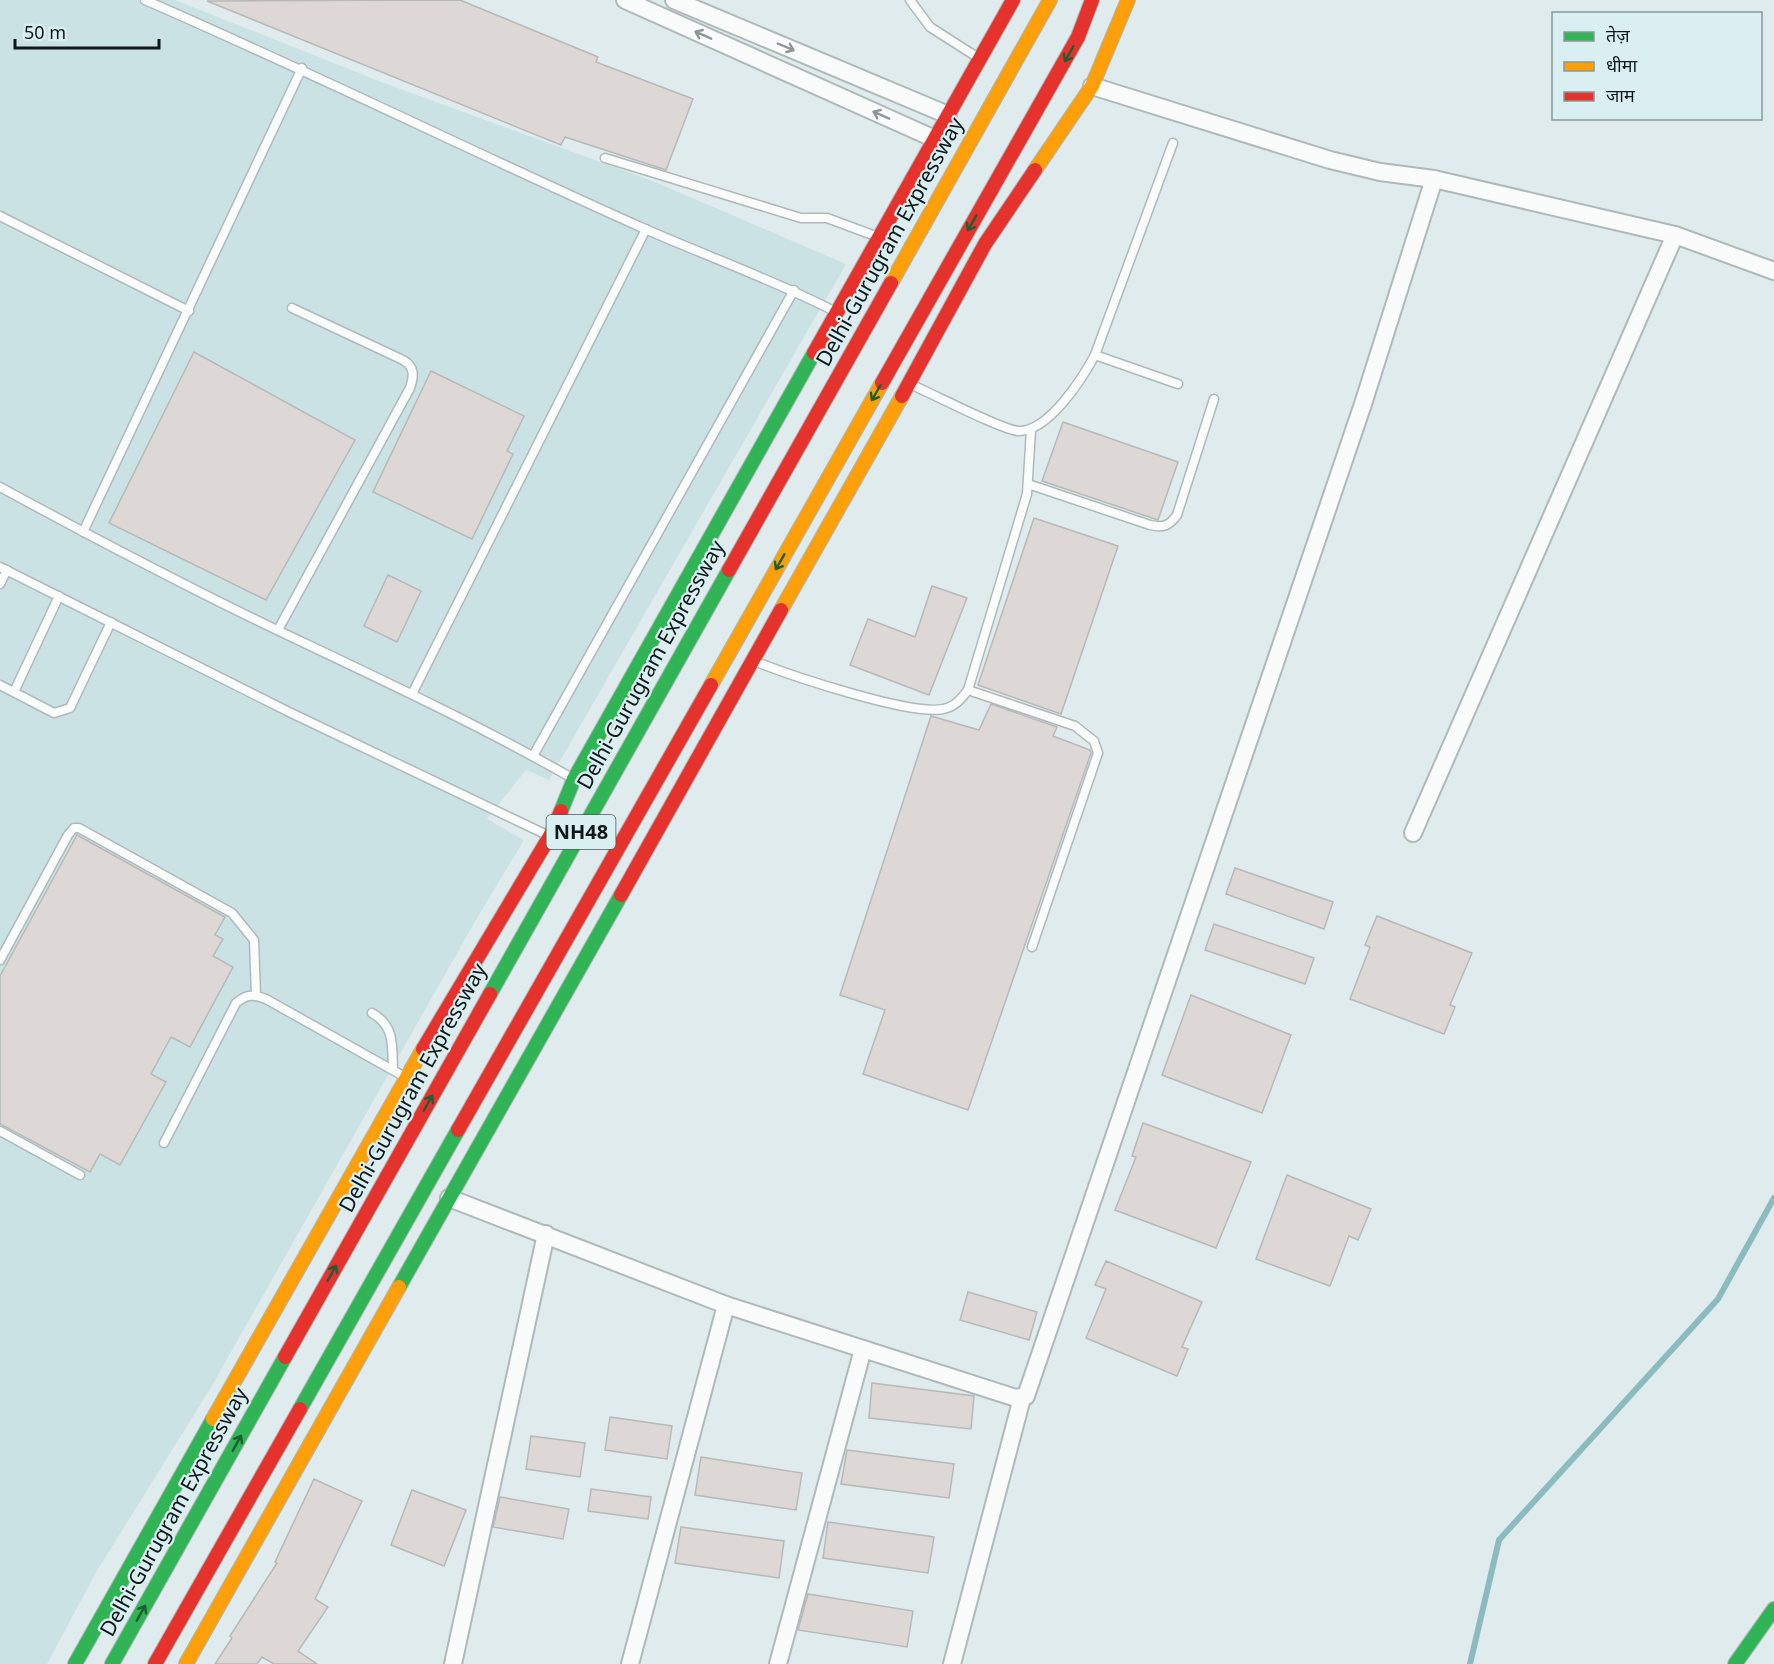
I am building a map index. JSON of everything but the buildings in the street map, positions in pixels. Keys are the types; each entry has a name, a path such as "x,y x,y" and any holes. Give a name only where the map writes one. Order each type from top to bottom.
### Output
{"main road":[{"path":"75,1664 406,1077 550,836 574,779 1013,0"},
{"name":"Delhi-Gurugram Expressway","path":"112,1664 1050,0"},
{"name":"NH48","path":"155,1664 1078,37 1092,0"},
{"path":"186,1664 986,244 1092,86 1128,0"},
{"path":"1735,1664 1774,1609"}],"street":[{"path":"625,0 934,139"},
{"path":"674,0 948,115"},
{"path":"1092,86 1330,160 1380,172 1434,179 1675,235 1774,271"},
{"path":"952,1664 1022,1398 1029,1393 1363,404 1434,179"},
{"path":"1413,833 1675,235"},
{"path":"449,1198 726,1305 1022,1398"},
{"path":"453,1664 546,1234"},
{"path":"630,1664 726,1305"},
{"path":"778,1664 863,1349"}],"lane":[{"path":"145,0 302,68 646,229 794,290 837,312"},
{"path":"910,0 930,27 980,58"},
{"path":"83,532 302,68"},
{"path":"909,384 1012,430 1031,430 1048,417 1076,387 1095,355 1173,143"},
{"path":"605,158 801,218 827,218 879,237"},
{"path":"0,216 189,311"},
{"path":"412,694 646,229"},
{"path":"533,756 794,290"},
{"path":"278,630 410,388 413,374 412,368 403,360 292,308"},
{"path":"1095,355 1178,384"},
{"path":"1028,484 1150,525 1161,527 1171,524 1177,515 1214,399"},
{"path":"751,660 778,670 919,710 932,711 952,707 968,690 1027,494 1031,430"},
{"path":"0,487 83,532 412,694 574,779"},
{"path":"0,584 3,569 289,712 550,836"},
{"path":"14,692 58,596"},
{"path":"0,685 54,713 70,708 111,622"},
{"path":"968,690 1075,726 1094,741 1098,753 1032,947"},
{"path":"0,960 68,835 74,828 79,828 232,913 254,940 256,995"},
{"path":"164,1143 236,1003 245,996 256,995 406,1077"},
{"path":"372,1013 383,1019 392,1035 393,1070"},
{"path":"0,1131 80,1175"}],"shaded area":[{"path":"0,0 175,0 384,83 655,182 846,264 549,780 526,770 487,819 524,840 477,918 210,1389 95,1574 47,1664 0,1664"}],"waterway":[{"path":"1470,1664 1499,1540 1718,1299 1774,1198"}],"traffic: fast":[{"path":"561,811 574,779 814,353"},
{"path":"490,994 729,570"},
{"path":"399,1287 621,895"},
{"path":"300,1409 458,1130"},
{"path":"112,1664 285,1357"},
{"path":"75,1664 213,1419"},
{"path":"1735,1664 1774,1609"}],"traffic: slow":[{"path":"891,283 1050,0"},
{"path":"1035,170 1092,86 1128,0"},
{"path":"711,685 882,383"},
{"path":"781,610 902,396"},
{"path":"213,1419 423,1049"},
{"path":"186,1664 399,1287"}],"traffic: jam":[{"path":"814,353 1013,0"},
{"path":"882,383 1078,37 1092,0"},
{"path":"902,396 985,244 1035,170"},
{"path":"729,570 891,283"},
{"path":"621,895 781,610"},
{"path":"458,1130 711,685"},
{"path":"423,1049 550,836 561,811"},
{"path":"285,1357 490,994"},
{"path":"155,1664 300,1409"}]}
